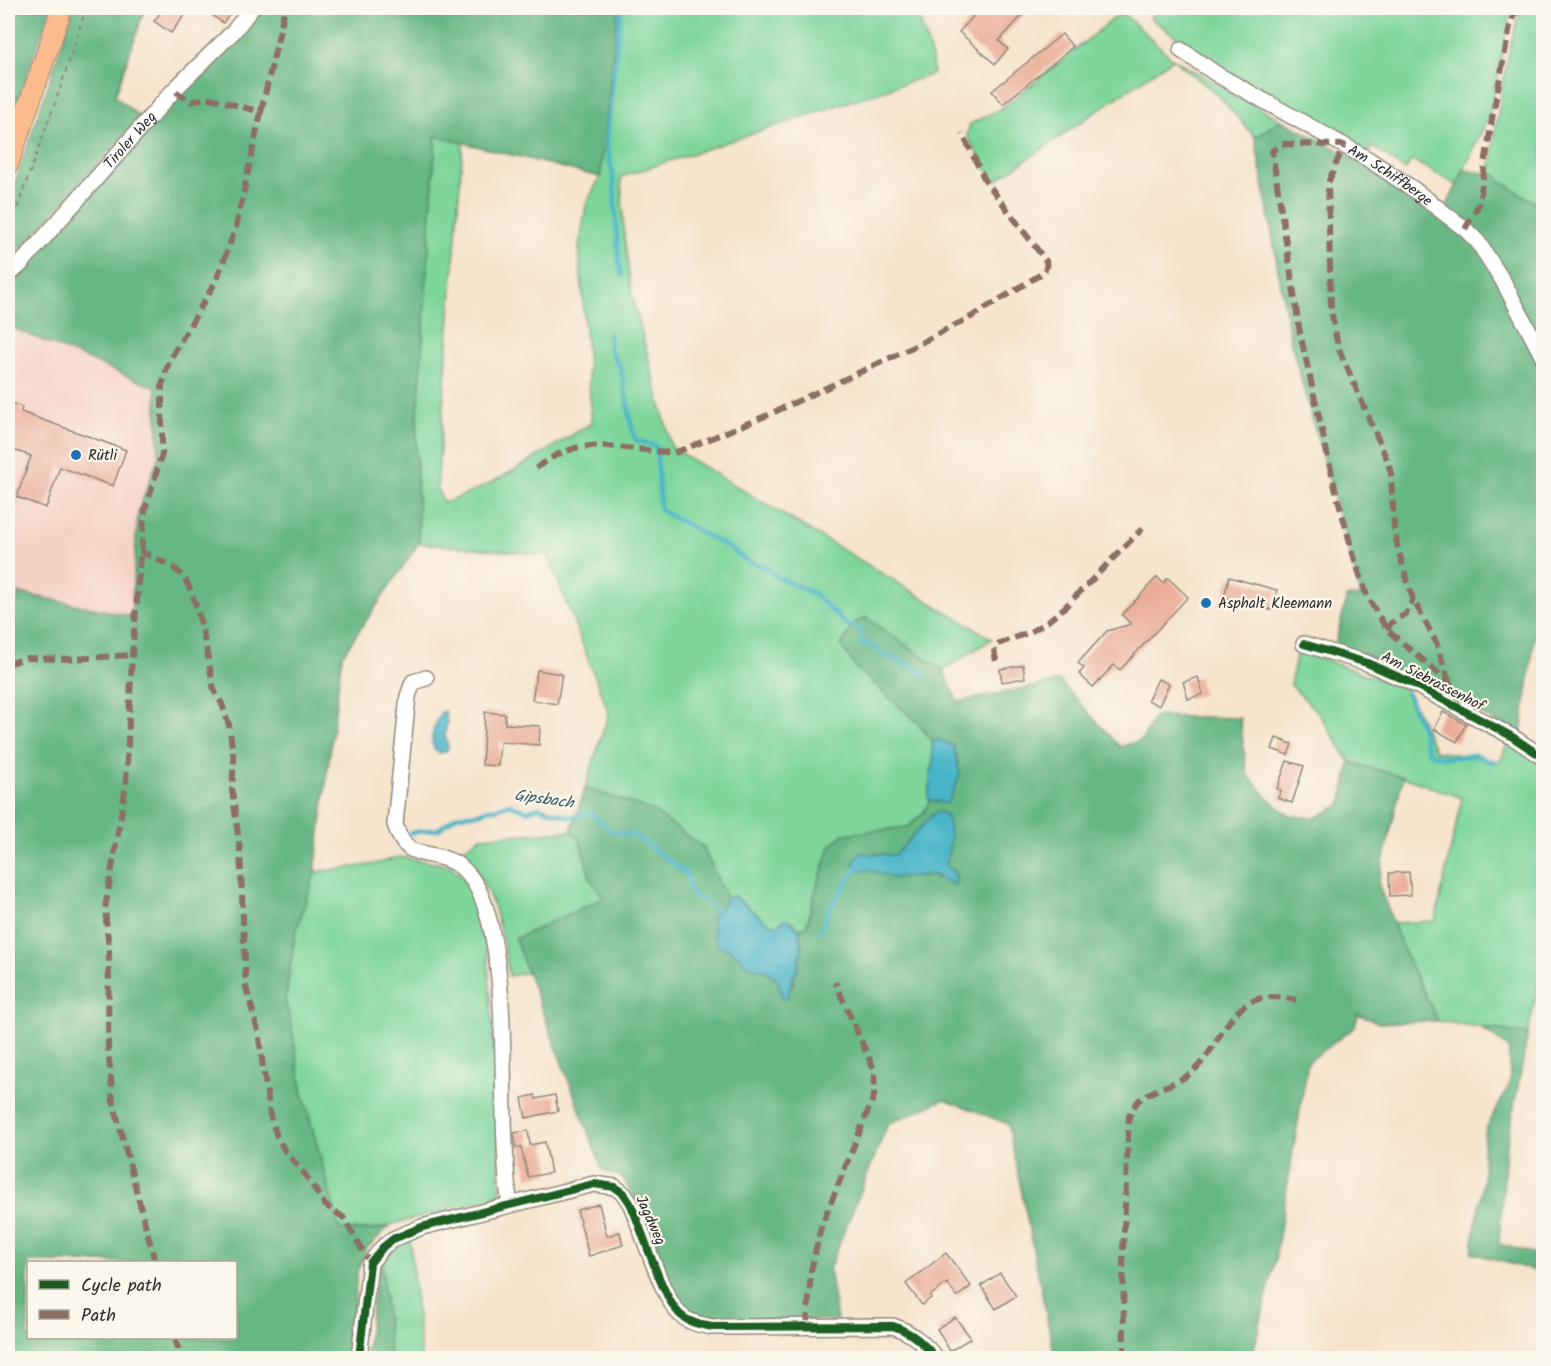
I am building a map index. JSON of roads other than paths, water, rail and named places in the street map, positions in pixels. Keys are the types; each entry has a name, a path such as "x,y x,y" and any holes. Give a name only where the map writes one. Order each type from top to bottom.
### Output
{"main road":[{"path":"8,165 62,8"}],"street":[{"name":"Tiroler Weg","path":"8,275 19,266 174,90 233,32 252,8"},
{"name":"Am Schiffberge","path":"1181,50 1218,75 1368,159 1413,189 1465,229 1478,242 1503,281 1544,359"},
{"name":"Am Siebrassenhof","path":"1304,644 1367,663 1410,682 1511,736 1544,758"},
{"path":"426,678 413,682 408,696 395,824 399,837 406,847 417,853 455,863 466,872 484,902 498,978 510,1204"},
{"name":"Jagdweg","path":"359,1359 369,1263 393,1239 422,1227 594,1184 615,1187 630,1203 669,1300 682,1317 713,1327 893,1326 909,1331 922,1341 936,1359"}],"water":[{"path":"445,711 447,721 445,735 448,747 446,752 439,753 433,744 432,734 440,713"},
{"path":"940,740 954,746 960,776 947,804 930,800 928,797 933,762 932,741"},
{"path":"939,812 946,815 949,825 947,867 955,874 955,885 933,875 893,878 870,870 861,871 853,863 860,853 895,855 934,813"},
{"path":"733,896 772,924 777,926 787,919 799,929 802,948 788,997 782,998 779,983 774,976 747,965 738,955 717,944 712,916 718,912 726,898"}],"waterway":[{"path":"8,27 17,8"},
{"path":"621,8 606,144 613,174 622,276"},
{"path":"609,334 610,350 621,369 633,434 636,440 655,446 657,452 660,510 731,549 748,562 767,568 775,576 813,593 848,626 857,627 861,631 862,644 870,644 887,657 900,660 925,675"},
{"name":"Gipsbach","path":"1407,693 1422,729 1428,752 1451,757 1475,754 1493,763"},
{"name":"Gipsbach","path":"410,833 439,829 456,816 479,813 510,804 527,811 538,807 569,817 592,813 610,831 634,835 687,874 691,894 721,914"},
{"name":"Gipsbach","path":"820,932 828,911 857,868 863,865"}],"place":[{"name":"Rütli","path":"76,455"},
{"name":"Asphalt Kleemann","path":"1206,603"}]}
